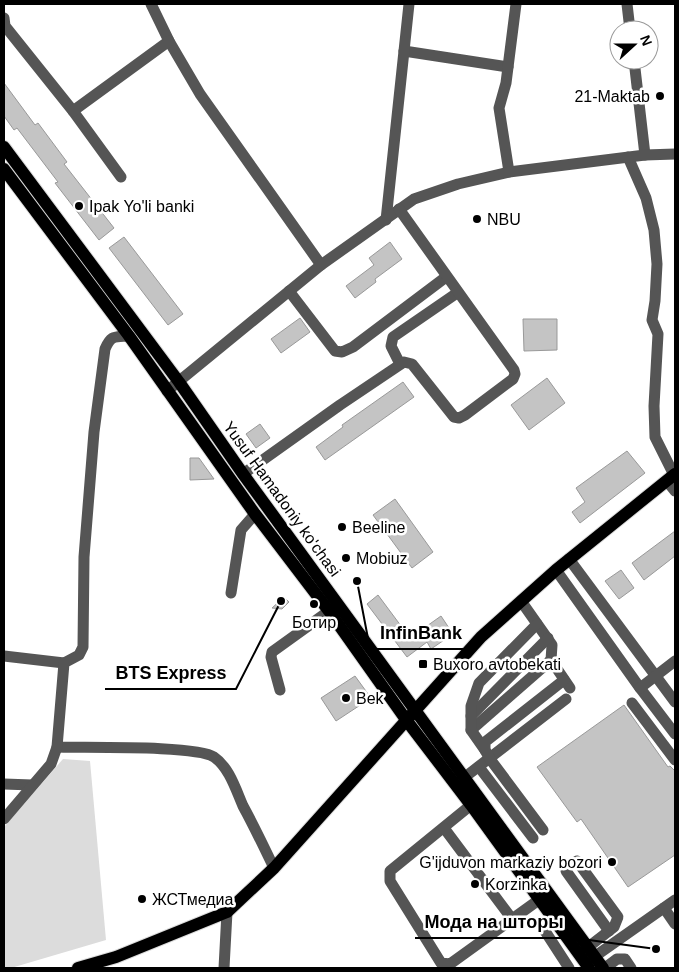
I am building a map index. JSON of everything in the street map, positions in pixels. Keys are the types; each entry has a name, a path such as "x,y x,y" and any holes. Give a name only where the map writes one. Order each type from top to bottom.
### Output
{"main road":[{"name":"Yusuf Hamadoniy ko'chasi","path":"4,147 179,382 243,474 465,777 587,961"},
{"name":"Yusuf Hamadoniy ko'chasi","path":"4,169 129,336 255,514 472,805 551,917 587,961 604,968"},
{"path":"78,968 115,962 227,912 274,868 481,637 569,559 673,480"}],"street":[{"path":"151,4 169,41 200,94 321,265"},
{"path":"386,220 410,4"},
{"path":"509,172 498,108 505,87 516,4"},
{"path":"627,4 629,20"},
{"path":"4,24 73,111 121,177"},
{"path":"73,111 169,41"},
{"path":"404,51 508,67"},
{"path":"635,70 645,155"},
{"path":"168,392 321,265 414,199 458,184 509,172 645,155 675,154"},
{"path":"628,157 646,198 654,230 657,264 652,320 658,334 654,406 655,436 673,480"},
{"path":"243,474 400,364 407,362 412,364 451,415 457,418 465,415 513,379 514,370 457,293 399,209"},
{"path":"289,291 335,351 342,352 353,347 446,277"},
{"path":"400,364 391,346 393,337 457,293"},
{"path":"4,656 64,663 79,655 83,647 84,557 94,432 105,349 109,340 115,337 129,336"},
{"path":"230,593 241,530 255,514"},
{"path":"569,559 675,702"},
{"path":"556,570 675,734"},
{"path":"487,754 485,742 567,684 551,660 552,645 521,601"},
{"path":"280,690 271,657 272,652 329,611"},
{"path":"538,624 479,683 471,706 471,730 543,830"},
{"path":"471,716 548,638"},
{"path":"471,730 551,660"},
{"path":"640,688 675,661"},
{"path":"4,819 47,770 57,747 64,663"},
{"path":"465,777 479,767 487,754 566,699"},
{"path":"632,703 675,760"},
{"path":"57,747 181,749 208,753 224,767 274,868"},
{"path":"479,767 533,838"},
{"path":"4,784 32,785"},
{"path":"472,805 390,872 390,881 441,963 450,964 540,899"},
{"path":"444,828 512,919"},
{"path":"577,861 618,917 614,927 587,961"},
{"path":"566,872 609,931"},
{"path":"587,961 675,900"},
{"path":"664,908 675,924"},
{"path":"224,968 227,912"},
{"path":"551,917 542,928 570,968"},
{"path":"604,968 618,959 624,959 632,968"}],"shaded area":[{"path":"63,759 90,761 106,940 11,968 4,968 4,827"}],"building":[{"path":"4,83 35,125 38,123 67,162 64,164 114,228 99,240 55,183 58,182 17,128 14,130 4,116"},
{"path":"124,237 183,314 168,325 109,248"},
{"path":"390,242 402,259 375,279 376,282 355,298 346,286 374,265 369,258"},
{"path":"300,318 310,332 281,353 271,339"},
{"path":"523,319 557,319 557,350 524,351"},
{"path":"547,378 565,403 529,430 511,405"},
{"path":"403,382 414,397 325,460 316,447 343,427 342,425"},
{"path":"260,424 270,438 256,448 246,434"},
{"path":"627,451 645,473 580,523 572,512 585,502 576,488"},
{"path":"190,458 199,458 214,479 190,480"},
{"path":"395,499 433,552 412,568 373,515"},
{"path":"675,531 675,556 644,580 632,563"},
{"path":"621,570 634,588 619,599 605,581"},
{"path":"378,595 410,638 441,616 453,634 431,649 427,642 407,657 367,604"},
{"path":"284,597 289,602 282,609 272,608"},
{"name":"Bek","path":"355,676 371,698 336,721 321,698"},
{"path":"624,705 668,767 670,766 675,771 675,855 628,887 581,819 577,822 537,767"}],"place":[{"name":"21-Maktab","path":"660,96"},
{"name":"Ipak Yo'li banki","path":"79,206"},
{"name":"NBU","path":"477,219"},
{"name":"Beeline","path":"342,527"},
{"name":"Mobiuz","path":"346,558"},
{"name":"InfinBank","path":"357,581"},
{"name":"BTS Express","path":"281,601"},
{"name":"Ботир","path":"314,604"},
{"name":"Buxoro avtobekati","path":"423,664"},
{"name":"Bek","path":"346,698"},
{"name":"G'ijduvon markaziy bozori","path":"612,862"},
{"name":"Korzinka","path":"475,884"},
{"name":"ЖСТмедиа","path":"142,899"},
{"name":"Мода на шторы","path":"656,949"}]}
